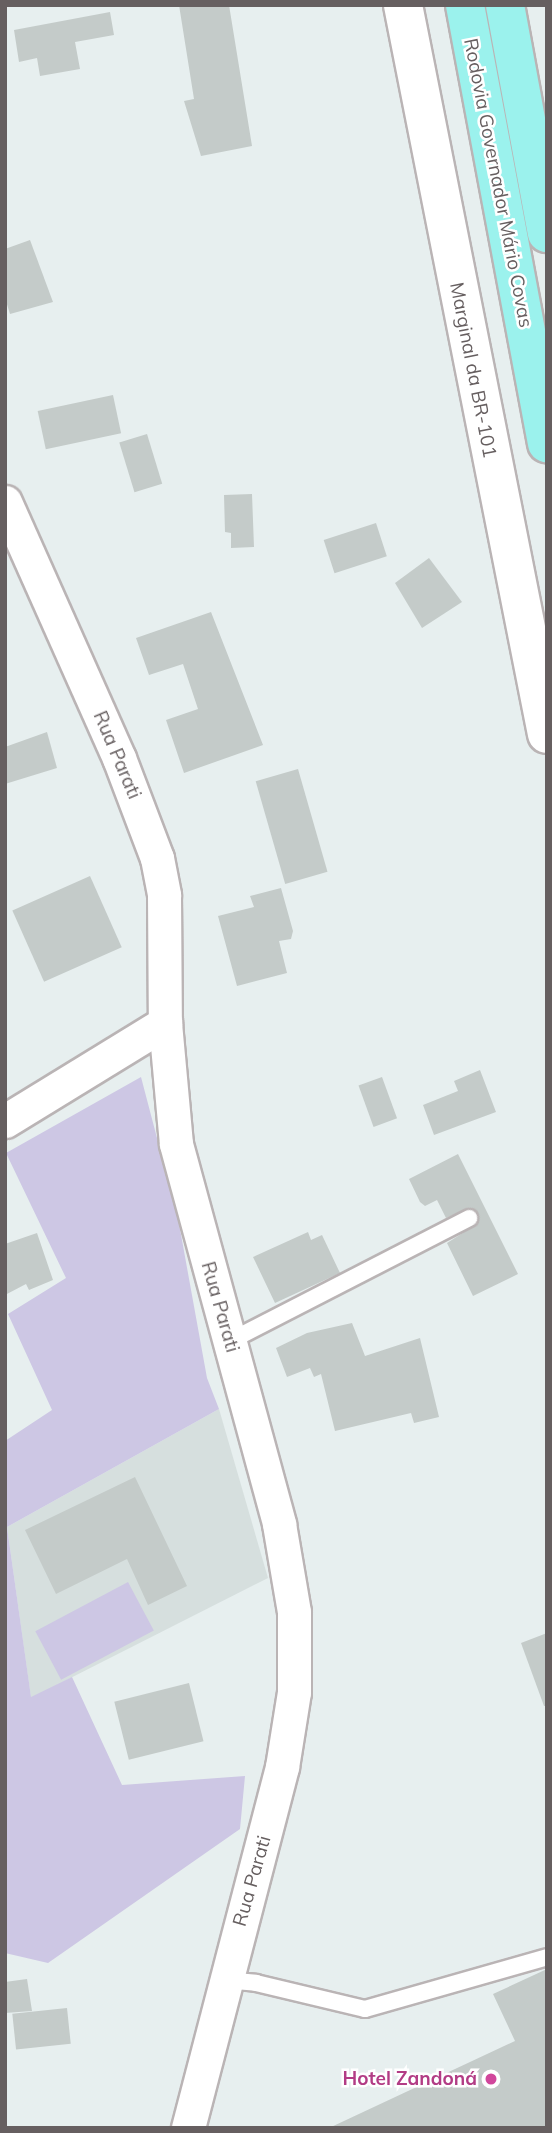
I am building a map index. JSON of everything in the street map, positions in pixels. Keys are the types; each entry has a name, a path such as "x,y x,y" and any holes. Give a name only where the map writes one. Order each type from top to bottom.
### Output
{"highway":[{"name":"Rodovia Governador Mário Covas","path":"465,5 547,443"},
{"name":"Rodovia Governador Mário Covas","path":"505,5 547,233"}],"main road":[{"name":"Marginal da BR-101","path":"403,5 547,734"}],"street":[{"name":"Rua Parati","path":"5,502 157,858 166,930 165,1023 176,1144 289,1570 294,1692 282,1766 224,1980 188,2128"},
{"path":"5,1121 165,1023"}],"lane":[{"path":"230,1341 469,1217"},
{"path":"224,1980 256,1983 365,2009 547,1957"}],"shaded area":[{"path":"141,1077 178,1218 207,1378 219,1409 7,1527 31,1697 72,1677 122,1785 245,1776 240,1829 48,1963 5,1953 5,1441 52,1410 8,1314 66,1278 6,1153"},
{"path":"219,1409 268,1578 31,1698 7,1527"},
{"path":"128,1582 154,1631 61,1680 35,1631"}],"building":[{"path":"179,5 229,5 252,146 201,156 184,101 194,99"},
{"path":"110,12 114,35 75,42 80,69 40,76 37,58 19,62 14,30"},
{"path":"30,240 53,302 10,314 5,298 5,249"},
{"path":"113,395 121,433 46,449 38,411"},
{"path":"147,434 162,484 134,492 119,442"},
{"path":"252,494 254,547 231,548 231,533 225,532 224,495"},
{"path":"376,523 387,556 335,573 324,540"},
{"path":"429,558 462,602 422,628 395,583"},
{"path":"211,612 263,745 184,773 166,720 198,709 183,664 149,675 136,638"},
{"path":"47,732 57,768 5,784 5,747"},
{"path":"298,769 327,872 285,884 256,781"},
{"path":"90,876 122,947 44,982 12,911"},
{"path":"281,888 293,931 291,939 279,941 287,973 237,986 218,916 254,907 250,896"},
{"path":"480,1070 496,1112 434,1135 423,1105 458,1091 454,1081"},
{"path":"382,1077 397,1118 374,1127 359,1086"},
{"path":"458,1154 518,1274 473,1296 447,1243 477,1224 478,1213 469,1208 446,1218 437,1200 425,1206 420,1202 409,1179"},
{"path":"308,1232 311,1240 322,1235 340,1273 275,1303 253,1257"},
{"path":"37,1233 53,1280 29,1290 26,1284 5,1295 5,1244"},
{"path":"352,1323 365,1356 420,1338 439,1417 414,1423 411,1413 335,1431 321,1374 314,1377 310,1368 287,1377 276,1348 307,1333"},
{"path":"135,1477 187,1586 148,1605 127,1559 56,1594 25,1530"},
{"path":"547,1633 547,1706 544,1706 521,1643"},
{"path":"189,1683 204,1741 129,1760 114,1702"},
{"name":"Hotel Zandoná","path":"547,1969 547,2128 329,2128 515,2041 493,1994"},
{"path":"27,1979 32,2011 5,2013 5,1982"},
{"path":"67,2008 71,2044 16,2050 12,2014"}],"place":[{"name":"Hotel Zandoná","path":"491,2079"}]}
